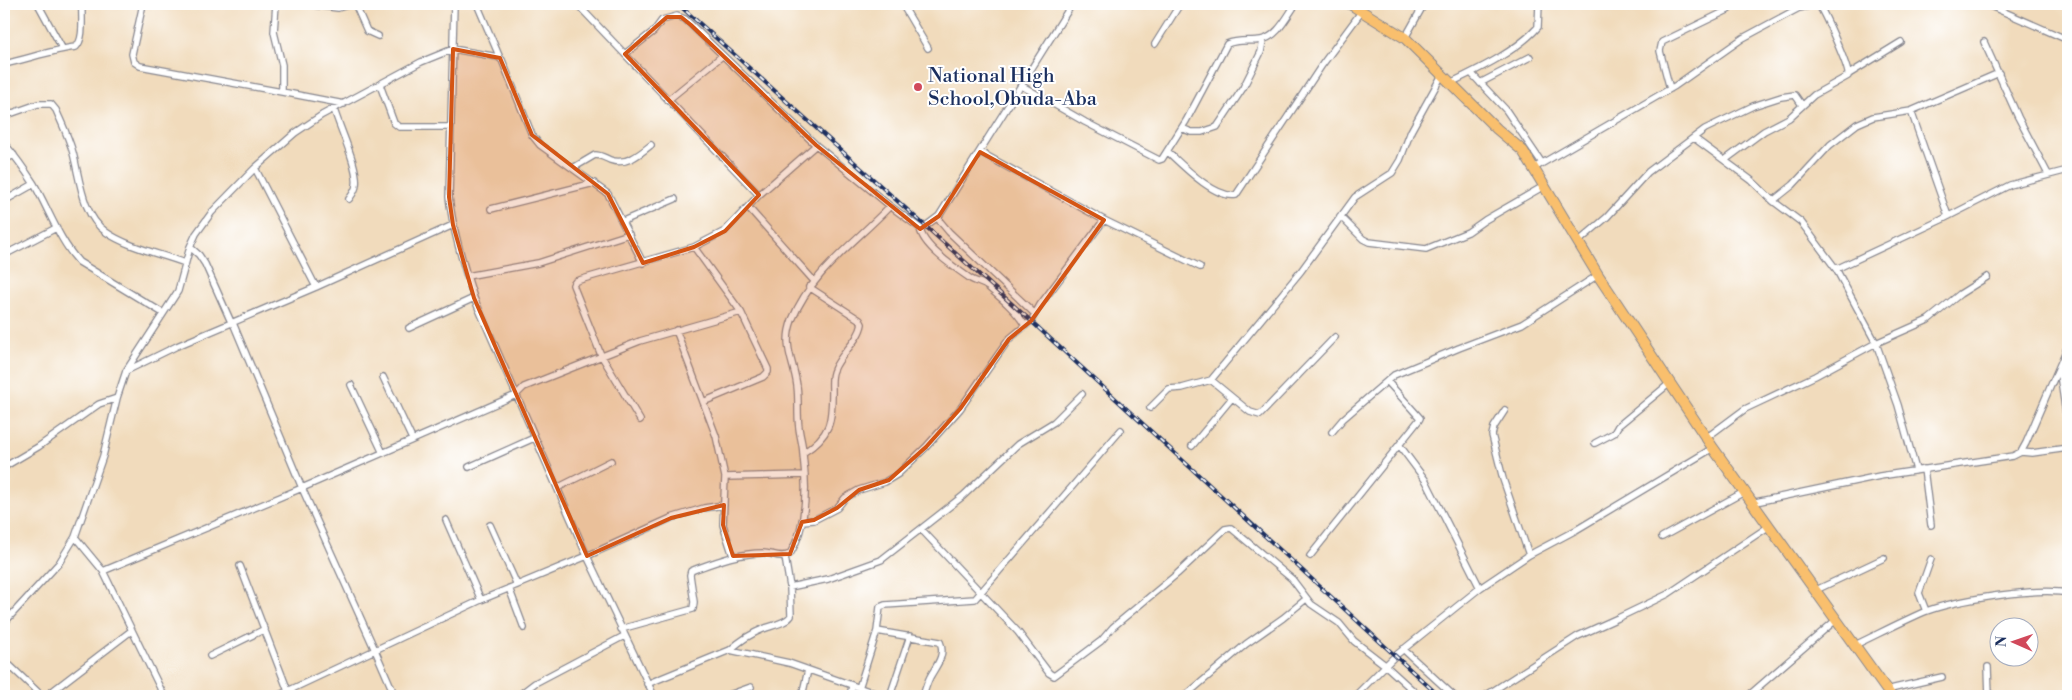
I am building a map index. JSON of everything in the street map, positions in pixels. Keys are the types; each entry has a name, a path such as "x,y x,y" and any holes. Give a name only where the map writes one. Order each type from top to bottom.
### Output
{"highway":[{"path":"1350,4 1405,38 1497,129 1538,166 1544,186 1598,275 1706,438 1888,693"}],"street":[{"path":"38,4 62,48"},
{"path":"4,64 28,59 45,52 76,47 79,44 82,4"},
{"path":"143,4 132,54 134,62 140,66 345,104"},
{"path":"276,4 274,32 282,65 282,92"},
{"path":"306,4 338,8 351,4"},
{"path":"355,4 368,32 378,36"},
{"path":"454,4 449,197 453,225 467,276 474,298 534,438 624,636 654,696"},
{"path":"477,4 532,135 540,145 608,194 643,263"},
{"path":"578,4 759,195"},
{"path":"902,4 928,48"},
{"path":"920,228 939,216 1072,4"},
{"path":"1155,44 1180,4"},
{"path":"1022,86 1155,159 1162,159 1182,128 1227,44 1242,40 1262,40 1276,31 1296,4"},
{"path":"1405,38 1424,4"},
{"path":"1450,83 1471,73 1528,38 1538,27 1539,4"},
{"path":"1471,73 1506,110 1538,166 1670,89 1760,28 1799,8 1818,4 1825,15 1848,67 1849,74"},
{"path":"1986,4 1999,6 2068,40"},
{"path":"1670,89 1660,51 1662,42 1728,10"},
{"path":"1167,151 1200,180 1220,193 1230,197 1236,196 1322,64 1362,11"},
{"path":"625,54 654,31 662,20 677,16 691,24 816,145 890,206 920,228 922,238 930,246 972,280 988,287 1018,316 1025,326"},
{"path":"1182,128 1191,132 1202,132 1217,127 1243,88 1261,52 1262,40"},
{"path":"1725,160 1764,131 1789,118 1802,105 1827,88 1846,78 1849,74 1901,42"},
{"path":"1984,42 2018,117 2048,174"},
{"path":"4,623 54,569 75,537 103,456 117,398 126,371 178,291 190,247 196,234 212,212 255,168 295,132 421,62 453,49 500,58"},
{"path":"668,100 722,56"},
{"path":"1480,82 1530,57"},
{"path":"1773,201 1793,185 1830,144 1857,124 1873,117 1911,111 1999,72"},
{"path":"1150,408 1169,389 1186,387 1211,380 1301,271 1355,197 1392,173 1400,160 1411,131 1442,75"},
{"path":"380,85 394,123 399,127 451,127"},
{"path":"1578,242 1601,224 1648,172 1705,129 1721,120 1781,97 1795,95 1802,105"},
{"path":"4,116 38,104 52,104 72,151 83,196 95,222 107,233 135,246 186,262"},
{"path":"334,109 352,163 356,183 356,187 349,199"},
{"path":"1911,111 1948,216"},
{"path":"1694,138 1756,184 1773,201 1805,226 1836,269 1876,342 1898,405 1916,470"},
{"path":"4,143 34,184 56,228 73,256 79,262 163,313"},
{"path":"573,168 595,155 612,161 622,162 636,157 651,145"},
{"path":"640,420 601,356 573,290 573,285 576,282 694,247 725,230 759,195 816,145"},
{"path":"980,152 1104,220 1200,267"},
{"path":"4,160 14,155"},
{"path":"255,168 316,287"},
{"path":"1836,269 2010,185 2068,170"},
{"path":"491,209 594,183"},
{"path":"4,201 34,184"},
{"path":"1340,216 1363,239 1369,242 1426,249 1478,227 1485,220 1544,186"},
{"path":"623,221 675,199"},
{"path":"621,629 692,609 694,602 691,571 733,556 763,553 785,556 790,554 802,521 805,475 799,428 797,385 790,359 788,337 792,320 814,281 831,262 890,206"},
{"path":"748,207 814,281"},
{"path":"939,216 939,220 949,232 1035,314"},
{"path":"802,521 814,520 836,508 845,498 859,490 885,482 898,474 960,409 1009,339 1025,326 1035,314 1104,220"},
{"path":"126,371 232,322 316,287 453,225"},
{"path":"4,255 56,228"},
{"path":"467,276 538,263 628,234"},
{"path":"190,247 205,264 232,322 302,488 396,696"},
{"path":"694,247 741,312 768,369 768,372 763,376 703,402"},
{"path":"1332,432 1343,419 1399,373 1522,324 1598,275"},
{"path":"1706,438 1745,409 1815,376 1876,342 1928,320 1960,294 1987,277"},
{"path":"803,453 821,440 830,425 833,371 859,332 862,324 860,320 809,287"},
{"path":"409,328 474,298"},
{"path":"103,571 302,488 516,395 524,387 640,341 741,312"},
{"path":"676,330 716,436 725,477 723,526 733,556"},
{"path":"1211,380 1254,414 1263,414 1335,337"},
{"path":"2021,452 2068,346"},
{"path":"2059,366 2068,428"},
{"path":"383,377 412,439"},
{"path":"1310,556 1400,446 1420,418 1387,381"},
{"path":"1595,443 1614,433 1618,426 1670,383"},
{"path":"351,385 382,452"},
{"path":"790,587 828,579 881,560 922,530 963,496 1018,444 1054,422 1082,394"},
{"path":"4,466 38,447 99,404 117,398"},
{"path":"1192,446 1232,398"},
{"path":"1505,410 1494,426 1492,435 1503,479 1529,555"},
{"path":"859,688 877,631 882,605 971,600 981,593 1120,430"},
{"path":"468,467 534,438"},
{"path":"1400,446 1426,481 1480,588"},
{"path":"1355,696 1403,649 1480,588 1529,555 1576,530 1713,448"},
{"path":"1751,503 1848,482 1916,470 2013,456 2021,452 2032,453 2068,448"},
{"path":"557,488 612,461"},
{"path":"1924,469 1931,525"},
{"path":"725,477 805,475"},
{"path":"1662,537 1744,492"},
{"path":"277,696 481,600 587,556 671,518 724,504"},
{"path":"446,520 481,600"},
{"path":"490,525 517,585"},
{"path":"1485,696 1578,636 1668,594 1768,527"},
{"path":"922,530 1018,632 1049,673 1054,676 1101,642 1113,627 1177,574 1227,528 1234,529 1292,579 1306,599 1339,623 1354,642 1385,665 1419,696"},
{"path":"75,537 103,571 130,631 164,696"},
{"path":"647,684 730,650 740,640 788,619 792,612 785,556"},
{"path":"1816,590 1884,558"},
{"path":"1926,611 1919,593 1931,559"},
{"path":"240,566 288,691"},
{"path":"509,588 524,628"},
{"path":"1855,645 1926,611 1972,600 2015,594 2042,591 2068,593"},
{"path":"1185,696 1246,644 1284,618 1306,599"},
{"path":"1748,696 1837,619"},
{"path":"210,656 265,629"},
{"path":"46,696 130,631"},
{"path":"877,631 937,640 942,646 939,665 931,675 923,696"},
{"path":"518,696 535,683 624,636"},
{"path":"890,696 910,636"},
{"path":"1403,649 1454,696"},
{"path":"730,650 790,663 883,696"},
{"path":"4,660 42,696"},
{"path":"1988,667 1989,696"},
{"path":"802,696 808,670"},
{"path":"1888,693 1942,677"},
{"path":"850,696 852,686"},
{"path":"726,696 751,688"}],"highlighted area":[{"path":"667,17 681,17 691,25 816,145 920,229 939,216 980,152 1104,220 1031,321 1009,339 960,409 926,447 889,480 859,490 837,508 814,520 802,522 790,554 733,556 723,525 724,505 671,518 587,556 474,298 453,225 449,197 453,49 500,58 532,135 608,194 643,263 694,247 725,231 759,195 625,54"}],"railway":[{"path":"678,4 1031,321 1439,696"}],"place":[{"name":"National High School,Obuda-Aba","path":"918,87"}]}
